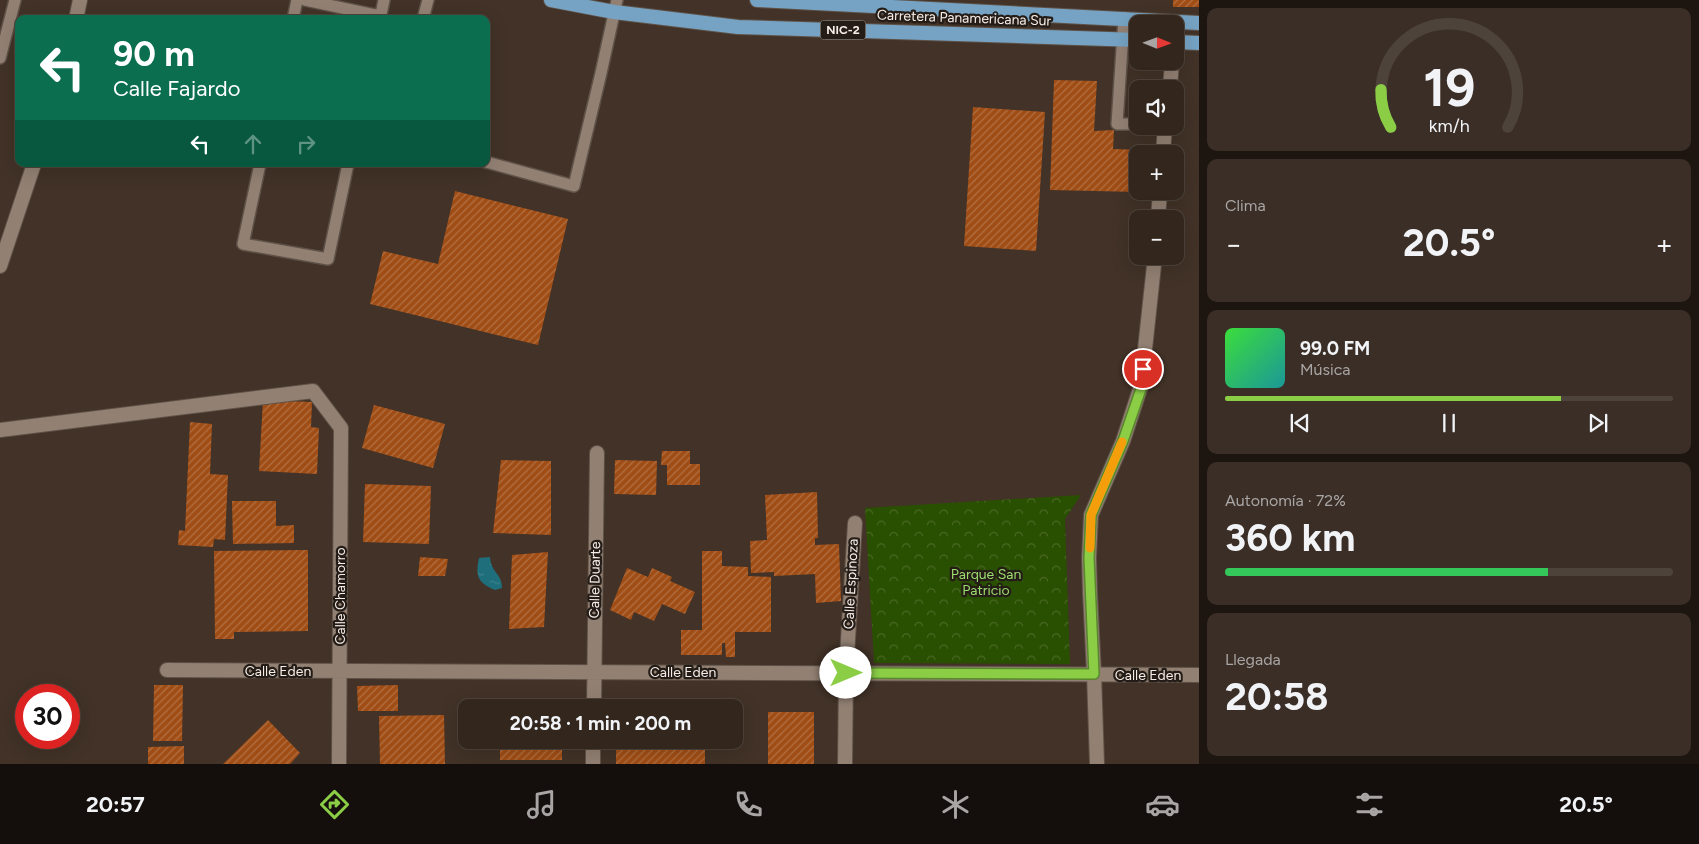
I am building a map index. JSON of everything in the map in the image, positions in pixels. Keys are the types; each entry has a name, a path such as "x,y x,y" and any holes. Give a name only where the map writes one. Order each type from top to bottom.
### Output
{"highway":[{"name":"Carretera Panamericana Sur","path":"551,0 616,6 738,27 1129,40"},
{"name":"Carretera Panamericana Sur","path":"757,0 1129,18"},
{"name":"Carretera Panamericana Sur","path":"1184,22 1199,23"},
{"path":"1184,42 1199,43"}],"street":[{"path":"77,15 80,0"},
{"path":"0,266 33,167"},
{"path":"1096,764 1089,558 1091,515 1123,441 1142,386 1154,265"},
{"name":"Calle Chamorro","path":"0,430 312,391 341,428 339,764"},
{"name":"Calle Duarte","path":"594,699 597,453"},
{"name":"Calle Espinoza","path":"845,764 846,673 855,523"},
{"name":"Calle Eden","path":"167,670 1199,675"},
{"path":"593,749 593,764"}],"lane":[{"path":"0,58 15,0"},
{"path":"294,15 297,0"},
{"path":"305,0 368,15"},
{"path":"381,15 384,0"},
{"path":"424,15 428,0"},
{"path":"490,163 574,186 616,6"},
{"path":"1124,18 1116,124 1129,124"},
{"path":"259,167 242,244 328,259 347,167"}],"green space":[{"name":"Parque San Patricio","path":"1081,495 1065,519 1070,664 874,663 865,508"}],"water":[{"path":"490,557 492,566 502,583 502,588 495,590 481,582 477,570 479,558"}],"building":[{"path":"1173,0 1199,0 1199,7 1173,7"},
{"path":"1054,80 1097,81 1094,131 1114,130 1113,149 1129,150 1129,192 1050,190"},
{"path":"973,107 1045,112 1036,251 964,246"},
{"path":"455,191 568,219 538,345 370,304 383,251 438,264"},
{"path":"263,400 312,402 311,427 319,428 317,474 259,471"},
{"path":"374,405 445,424 433,468 362,448"},
{"path":"190,422 212,424 210,474 228,475 225,540 214,539 213,547 178,545 179,530 185,531"},
{"path":"662,451 690,451 690,464 700,464 700,485 667,485 667,465 661,465"},
{"path":"501,460 551,461 551,535 493,533"},
{"path":"615,460 657,461 656,495 614,494"},
{"path":"365,484 431,486 429,544 363,542"},
{"path":"817,492 818,538 815,538 815,545 839,544 841,601 816,603 815,574 774,576 774,572 751,573 750,541 767,540 765,495"},
{"path":"232,501 276,501 276,526 294,525 294,543 233,544"},
{"path":"308,550 308,631 234,632 234,639 215,639 214,551"},
{"path":"702,551 722,551 722,566 748,567 748,576 771,577 771,632 735,632 735,657 726,657 725,643 722,643 722,655 681,655 681,630 702,630"},
{"path":"548,552 544,627 509,629 512,555"},
{"path":"420,557 448,559 445,576 418,576"},
{"path":"627,568 648,577 652,568 672,577 670,581 695,592 685,614 662,604 654,621 634,612 631,620 610,610"},
{"path":"154,685 183,685 182,741 153,741"},
{"path":"398,685 398,711 358,711 357,686"},
{"path":"768,712 814,712 814,764 768,764"},
{"path":"444,715 445,764 380,764 379,716"},
{"path":"268,720 300,753 290,764 223,764"},
{"path":"184,746 184,764 148,764 148,747"},
{"path":"500,749 562,749 562,760 500,760"},
{"path":"616,749 705,749 705,764 616,764"}],"slow traffic":[{"path":"1090,548 1091,515 1122,442"}],"route":[{"path":"846,673 1094,674 1089,558 1091,515 1123,441 1142,386 1143,369"}]}
